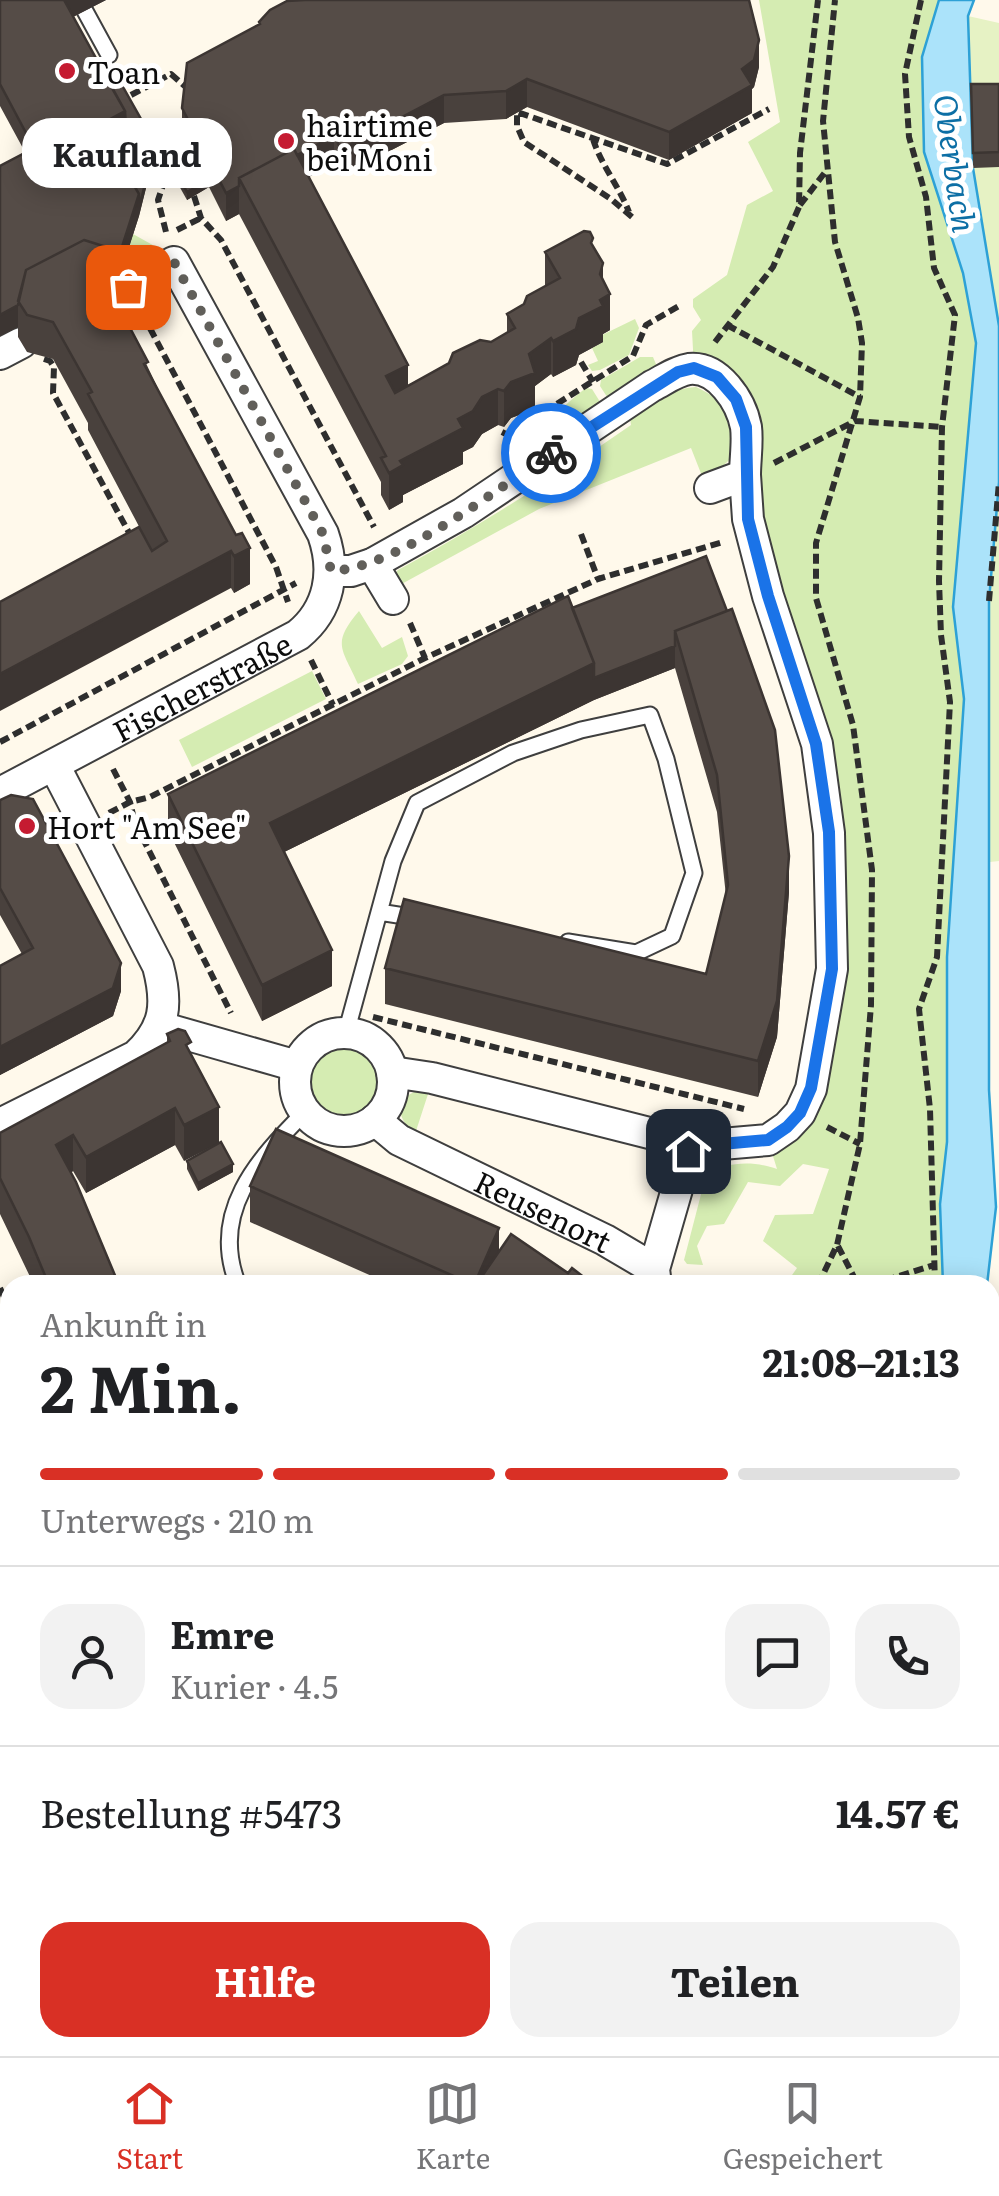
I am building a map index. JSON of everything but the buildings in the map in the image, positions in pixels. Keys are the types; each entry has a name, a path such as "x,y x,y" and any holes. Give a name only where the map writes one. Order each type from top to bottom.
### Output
{"street":[{"path":"123,290 170,248 323,534 331,571 381,560 463,513 525,453 678,372 694,368 717,377 736,399 746,427 745,475 752,534 816,744 829,832 832,969 811,1088 800,1113 768,1140 688,1151 670,1138 432,1078 392,1072"},
{"path":"710,488 745,475"},
{"path":"381,560 399,605"},
{"name":"Fischerstraße","path":"0,793 298,635 321,609 331,571"},
{"path":"0,1124 136,1056 160,1028 166,994 158,966 54,765"},
{"path":"349,1022 387,1057 392,1072 391,1099 375,1120 362,1128 330,1130 305,1112 295,1082 297,1066 316,1042 349,1022"},
{"path":"160,1028 297,1066"},
{"name":"Reusenort","path":"375,1120 400,1140 606,1240 652,1275"},
{"name":"Reusenort","path":"656,1275 688,1151"}],"lane":[{"path":"85,11 109,55"},
{"path":"349,1022 393,861 418,803 512,752 581,730 650,715 666,759 694,873 672,936 636,953 544,938"},
{"path":"379,912 434,921"},
{"path":"236,1275 229,1224 238,1194 254,1167 305,1112"}],"path":[{"path":"799,207 800,153 818,0"},
{"path":"823,1275 837,1245 860,1144 871,1005 872,870 853,725 813,576 816,542 860,398 862,343 835,242 826,170 823,121 835,0"},
{"path":"920,0 905,74 910,137 926,197 934,268 955,316 942,427 939,581 949,722 937,956 919,1009 930,1109 934,1275"},
{"path":"131,95 171,74 189,90"},
{"path":"593,139 599,158 619,186 632,218 611,199 524,142 517,112 666,164 769,109"},
{"path":"694,368 772,267 799,207 826,170"},
{"path":"165,179 158,200 170,248"},
{"path":"145,191 158,200"},
{"path":"194,196 201,218 220,240 381,560"},
{"path":"170,248 201,218"},
{"path":"123,290 276,567 298,635 333,705"},
{"path":"546,422 555,405 632,356 646,325 679,306"},
{"path":"727,325 860,398"},
{"path":"52,373 53,393 135,544"},
{"path":"745,475 855,421 942,427"},
{"path":"502,432 525,453 532,431"},
{"path":"989,601 999,482"},
{"path":"581,534 598,579"},
{"path":"86,825 130,802 150,797 426,658 598,579 752,534"},
{"path":"0,742 235,618 283,588 331,571"},
{"path":"399,605 426,658"},
{"path":"98,741 237,1024 229,1046"},
{"path":"349,1022 745,1109 787,1127"},
{"path":"837,1245 853,1275"},
{"path":"902,1275 934,1265"}],"green space":[{"path":"759,0 939,0 922,57 924,152 963,273 976,343 953,607 964,699 947,957 947,1142 940,1204 943,1275 792,1275 797,1268 763,1241 775,1215 813,1214 829,1169 803,1164 780,1186 748,1182 724,1224 707,1226 697,1246 703,1265 687,1264 684,1260 706,1175 741,1164 777,1169 768,1140 811,1089 829,833 768,596 746,427 694,368 692,331 701,320 693,299 727,275 747,205 773,191 748,142 780,122"},
{"path":"968,16 999,23 999,326 973,168"},
{"path":"133,234 167,253 113,285 121,272"},
{"path":"635,319 639,328 629,355 592,371 588,365 598,361 592,348 603,342 600,336"},
{"path":"640,357 653,357 658,369 609,400 600,386 601,380"},
{"path":"696,387 724,407 731,424 732,457 721,468 702,476 691,448 539,509 398,586 393,576 398,570 574,464 631,425 630,418 653,401 677,390"},
{"path":"586,388 592,389 602,405 533,454 527,439"},
{"path":"999,482 999,861 990,862 989,601"},
{"path":"359,611 382,648 402,637 408,656 402,664 358,684 344,654 342,639"},
{"path":"312,671 326,699 192,767 179,740"},
{"path":"345,1045 371,1056 382,1082 371,1108 345,1119 319,1108 308,1082 319,1056"},
{"path":"430,1088 415,1134 402,1118 401,1104 411,1094"}],"water":[{"name":"Oberbach","path":"939,0 974,0 968,16 973,168 999,326 999,482 989,601 989,1090 996,1207 988,1275 943,1275 940,1204 947,1142 947,957 964,699 953,607 976,343 963,273 924,152 922,57"}],"way so far":[{"path":"128,287 174,262 323,534 331,571 372,564 463,513 551,453"}],"place":[{"name":"Toan","path":"67,71"},
{"name":"hairtime bei Moni","path":"286,141"},
{"name":"Kaufland","path":"128,287"},
{"name":"Hort \"Am See\"","path":"27,826"}],"route":[{"path":"551,453 678,372 694,368 717,377 736,399 746,427 748,519 768,596 816,744 829,832 832,969 811,1088 800,1113 768,1140 688,1151"}]}
